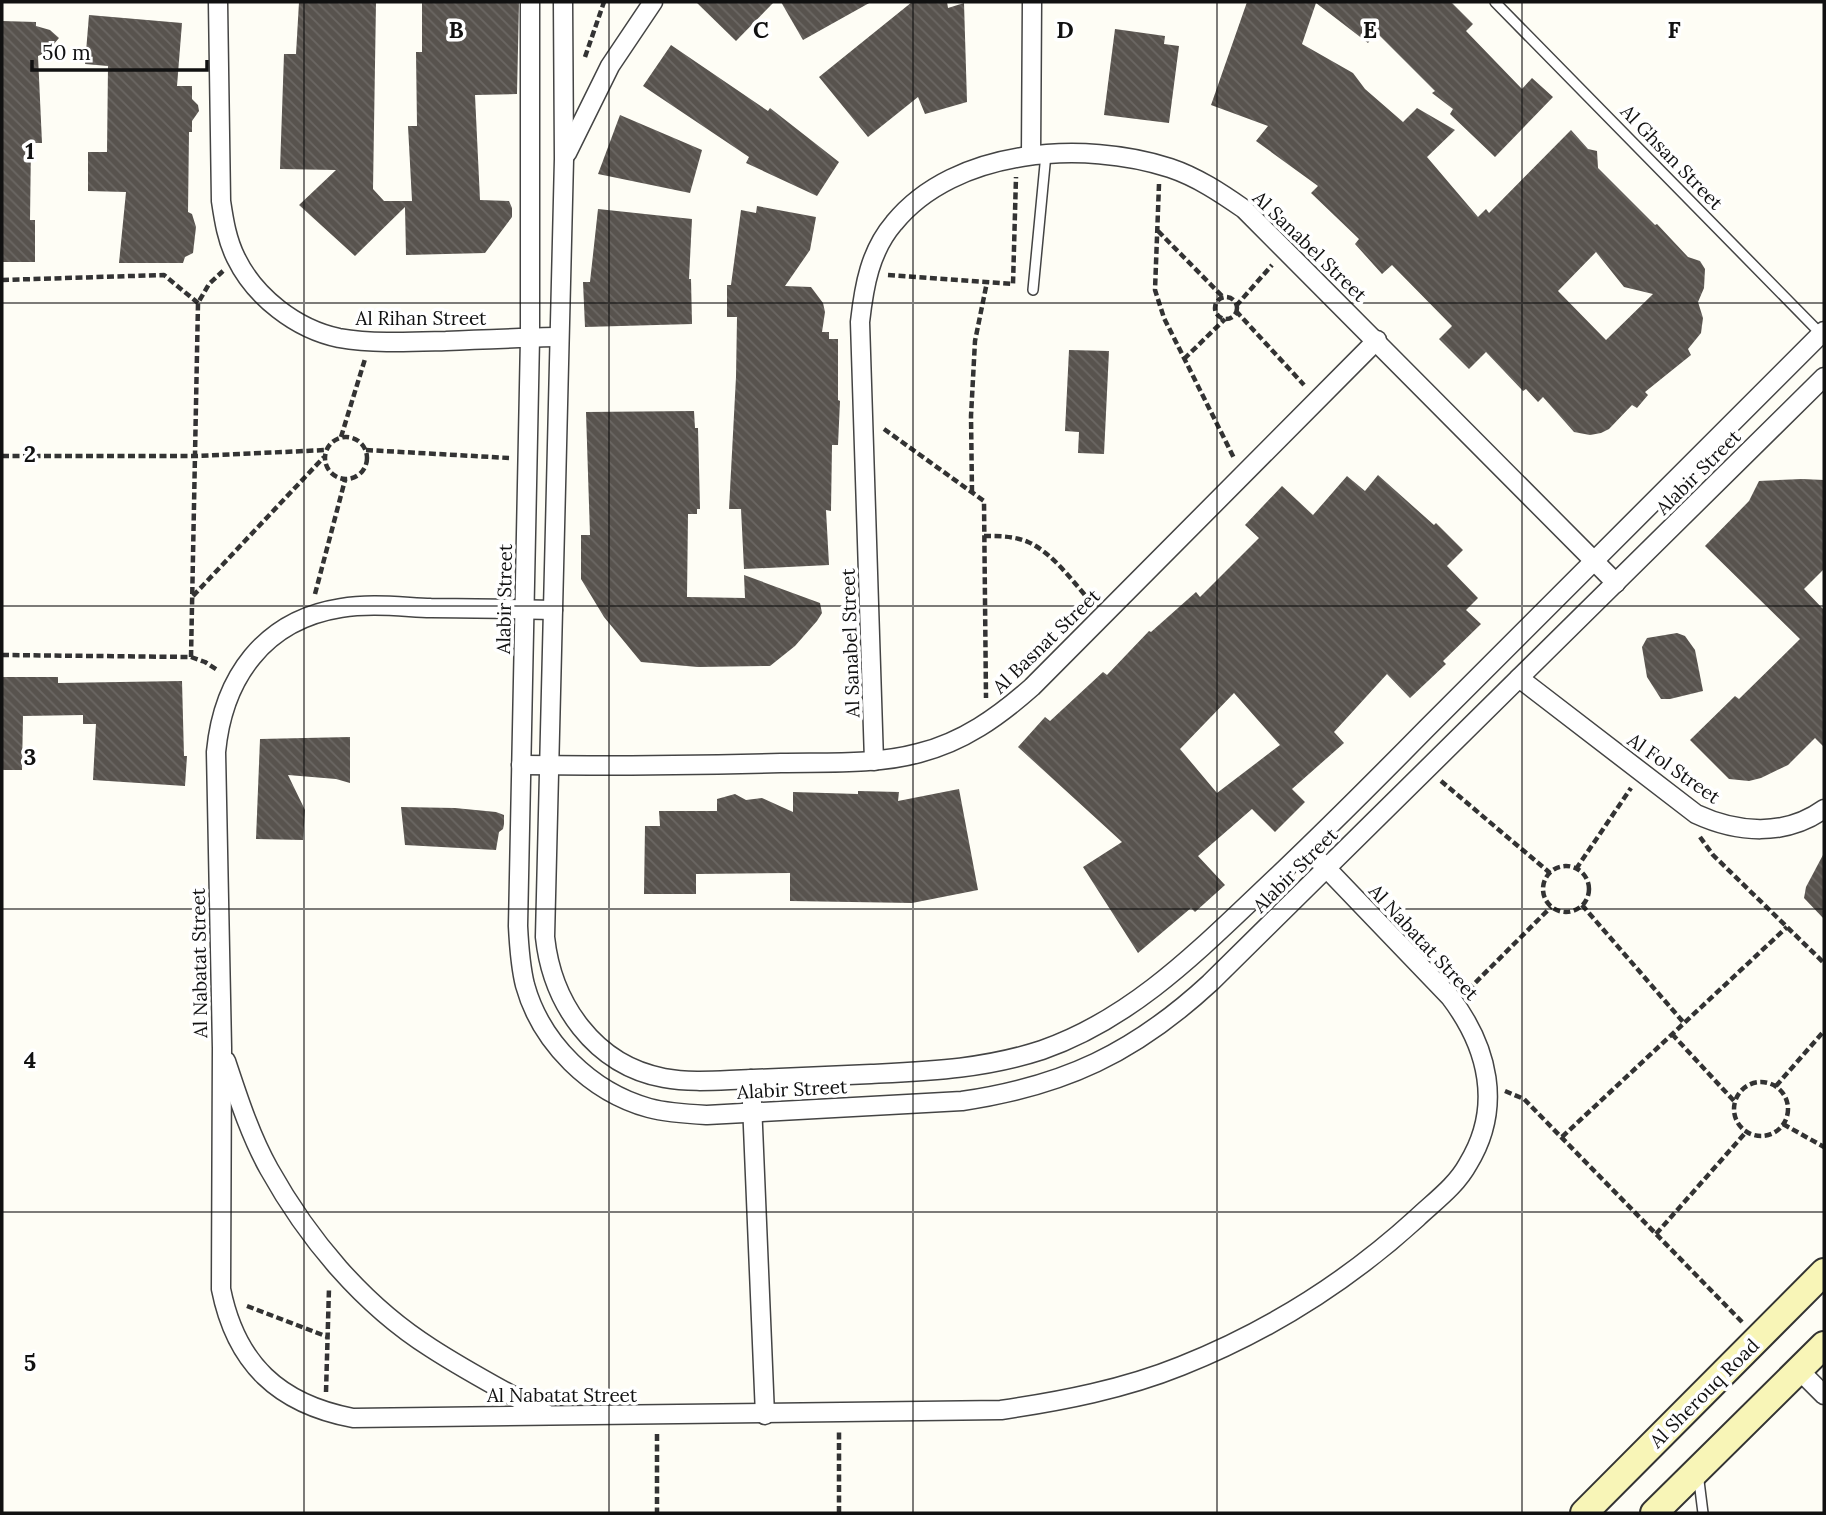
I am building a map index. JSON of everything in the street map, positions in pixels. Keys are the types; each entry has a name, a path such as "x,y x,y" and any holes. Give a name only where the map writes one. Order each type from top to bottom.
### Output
{"street":[{"name":"Al Rihan Street","path":"218,2 221,201 226,231 236,258 254,286 278,309 306,327 338,337 406,342 559,337"},
{"name":"Alabir Street","path":"530,2 530,338 519,956 525,986 537,1014 552,1040 571,1063 594,1082 620,1097 648,1108 677,1114 961,1101 1014,1092 1077,1072 1114,1055 1148,1034 1181,1010 1824,377"},
{"name":"Alabir Street","path":"563,2 564,159 545,937 547,961 565,1007 579,1027 616,1059 661,1078 687,1081 958,1070 1002,1062 1044,1049 1123,1011 1159,986 1308,849 1823,334"},
{"path":"564,159 610,66 653,2"},
{"path":"1031,156 1032,2"},
{"name":"Al Sanabel Street","path":"874,761 860,322 864,287 875,254 892,224 917,199 946,180 978,168 1031,156 1130,158 1160,166 1209,185 1244,209 1286,249 1616,583"},
{"name":"Al Basnat Street","path":"521,765 874,761 918,754 960,739 999,716 1032,687 1377,340"},
{"name":"Al Nabatat Street","path":"553,610 342,607 309,616 278,632 253,655 233,684 224,705 216,752 222,1048 223,1297 227,1317 238,1343 255,1367 275,1387 325,1413 353,1418 1001,1410 1062,1401 1179,1367 1235,1343 1289,1314 1341,1281 1389,1244 1453,1185 1469,1164 1479,1141 1486,1116 1488,1091 1478,1040 1466,1017 1308,849"},
{"name":"Al Fol Street","path":"1519,678 1696,814 1726,825 1758,830 1800,822 1824,809"},
{"path":"222,1048 243,1112 268,1167 300,1220 337,1267 381,1310 429,1348 550,1416"},
{"path":"751,1079 765,1415"},
{"name":"Al Sherouq Road","path":"1584,1513 1824,1272"},
{"path":"1654,1513 1824,1345"},
{"path":"1799,1370 1824,1395"}],"lane":[{"name":"Al Ghsan Street","path":"1495,2 1823,334"},
{"path":"1031,156 1033,290"},
{"path":"1698,1470 1703,1513"}],"path":[{"path":"868,273 1013,284 1031,156"},
{"path":"1160,166 1155,290 1164,318 1243,475"},
{"path":"1158,231 1223,297 1231,299 1317,400"},
{"path":"1184,359 1225,319 1234,316 1236,308 1286,249"},
{"path":"2,280 164,275 198,303"},
{"path":"972,492 971,416 975,341 987,282"},
{"path":"191,657 198,303 209,284"},
{"path":"1223,297 1214,309 1220,318 1225,319"},
{"path":"341,437 370,341"},
{"path":"864,414 984,501 986,723"},
{"path":"193,596 324,457 332,442 341,437 356,439 366,450 366,467 361,474 345,480 330,473 324,457"},
{"path":"2,456 197,456 326,450"},
{"path":"366,450 528,459"},
{"path":"309,616 345,480"},
{"path":"984,536 1005,536 1027,541 1045,553 1084,595"},
{"path":"2,655 191,657 205,662 233,684"},
{"path":"1427,769 1550,873"},
{"path":"1576,869 1642,772"},
{"path":"1696,814 1696,828 1702,843 1824,963"},
{"path":"1560,867 1576,869 1587,881 1587,898 1582,905 1567,912 1551,907 1543,893 1543,884 1550,873 1560,867"},
{"path":"1582,905 1684,1023"},
{"path":"1454,1003 1551,907"},
{"path":"1562,1137 1787,927"},
{"path":"1776,1086 1824,1031"},
{"path":"1672,1034 1735,1102"},
{"path":"1768,1083 1776,1086 1782,1092 1788,1108 1783,1124 1778,1130 1763,1136 1747,1131 1736,1119 1735,1102 1744,1088 1751,1084 1768,1083"},
{"path":"1488,1091 1501,1090 1524,1099 1758,1339"},
{"path":"1783,1124 1824,1147"},
{"path":"1656,1234 1747,1131"},
{"path":"325,1413 330,1256"},
{"path":"223,1297 328,1337"},
{"path":"839,1513 840,1413"},
{"path":"657,1415 657,1513"}],"building":[{"path":"299,2 376,2 373,189 384,201 412,201 408,126 417,126 416,52 422,52 422,2 519,2 517,94 475,95 480,200 509,201 512,208 512,217 485,253 406,255 405,207 355,256 299,205 336,170 280,169 284,54 296,54"},
{"path":"696,2 774,2 736,41"},
{"path":"781,2 871,2 803,40"},
{"path":"912,2 947,2 948,8 964,3 967,102 925,114 918,97 868,137 819,77"},
{"path":"1247,2 1451,2 1473,24 1466,31 1522,89 1532,78 1553,97 1495,157 1450,114 1453,109 1432,93 1435,91 1376,32 1368,43 1316,3 1302,44 1353,73 1365,89 1403,122 1417,108 1455,130 1427,157 1478,217 1486,209 1489,213 1571,130 1588,149 1597,151 1598,168 1688,257 1700,261 1705,269 1704,288 1698,302 1703,318 1701,333 1688,349 1691,355 1645,392 1648,395 1637,408 1632,405 1609,429 1590,435 1574,432 1543,397 1538,402 1526,389 1523,391 1486,352 1469,369 1439,339 1452,326 1392,265 1382,274 1355,244 1359,239 1311,193 1318,186 1256,141 1268,126 1211,105","holes":["1596,252 1624,287 1653,294 1606,340 1558,291"]},
{"path":"89,15 182,23 177,86 192,86 192,99 198,105 199,111 192,121 192,132 189,132 188,212 192,214 196,227 193,253 185,257 183,263 119,263 126,192 88,191 88,152 107,152 108,66 85,64"},
{"path":"2,21 36,22 36,26 50,30 59,38 47,52 38,56 42,143 31,143 30,220 35,220 35,262 2,262"},
{"path":"1115,29 1165,36 1164,44 1179,46 1169,123 1104,115"},
{"path":"671,45 768,111 770,108 839,162 817,196 746,163 749,157 643,86"},
{"path":"620,115 702,150 690,193 598,174"},
{"path":"757,206 816,217 810,250 785,286 811,287 823,303 825,312 822,332 829,332 829,339 838,339 838,445 832,445 831,511 826,510 829,565 744,569 741,509 729,509 737,317 727,317 727,285 731,285 741,210 756,213"},
{"path":"598,209 692,219 689,279 692,324 585,327 583,282 590,282"},
{"path":"1069,350 1109,351 1104,454 1078,453 1079,432 1065,431"},
{"path":"694,411 695,428 698,428 700,509 697,509 697,514 688,514 687,597 745,598 744,575 820,603 822,613 817,621 795,646 770,666 698,667 641,662 604,617 581,579 581,535 590,535 586,412"},
{"path":"1378,475 1434,525 1436,523 1463,550 1447,566 1478,598 1466,610 1481,624 1443,661 1446,664 1410,698 1387,674 1334,732 1344,743 1292,789 1305,802 1275,832 1252,809 1198,856 1225,885 1195,912 1191,908 1138,953 1083,867 1122,842 1018,747 1045,717 1050,721 1103,672 1107,675 1149,631 1196,592 1200,597 1259,538 1245,525 1282,486 1313,515 1347,476 1365,491","holes":["1234,693 1280,745 1217,793 1180,749"]},
{"path":"1824,480 1824,569 1804,589 1824,610 1824,747 1815,738 1788,765 1761,778 1749,781 1729,779 1690,740 1735,696 1739,699 1800,639 1705,546 1749,501 1759,481"},
{"path":"1677,633 1685,636 1695,650 1703,691 1661,699 1647,677 1642,647 1647,638"},
{"path":"2,677 58,677 58,683 182,681 184,756 187,756 185,786 93,780 96,724 83,724 83,715 23,716 22,770 2,770"},
{"path":"350,737 350,783 336,779 288,775 305,810 303,840 256,839 260,739"},
{"path":"959,789 978,890 912,903 790,901 790,873 696,874 696,894 644,894 645,826 660,826 659,811 717,811 717,799 735,794 746,800 762,798 793,812 793,792 899,792 898,801"},
{"path":"401,807 496,812 504,815 504,824 499,832 496,850 405,845"},
{"path":"1824,853 1824,919 1804,898 1806,887"}]}
